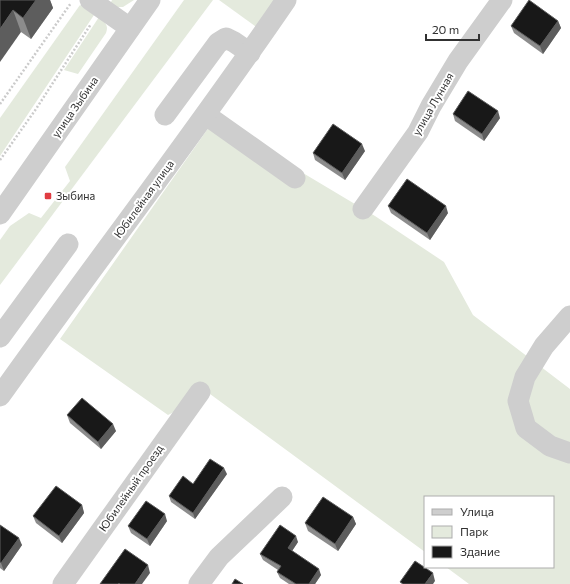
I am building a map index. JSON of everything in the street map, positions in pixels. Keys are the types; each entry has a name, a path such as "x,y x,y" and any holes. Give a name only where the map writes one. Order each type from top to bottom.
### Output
{"street":[{"name":"улица Зыбина","path":"0,214 150,0"},
{"name":"Юбилейная улица","path":"0,396 54,320 206,115 286,0"},
{"name":"улица Лунная","path":"363,208 418,132 431,106 458,61 502,0"},
{"path":"95,4 130,28"},
{"path":"164,116 218,43 226,38 250,53"},
{"path":"206,115 295,178"},
{"path":"0,337 6,315 68,244"},
{"path":"570,316 544,346 525,376 518,401 526,428 550,446 570,453"},
{"name":"Юбилейный проезд","path":"63,584 200,392"},
{"path":"199,584 219,558 282,497"}],"path":[{"path":"0,104 74,0"},
{"path":"0,160 36,109 95,4"}],"green space":[{"path":"112,0 134,0 123,7 116,7 110,4"},
{"path":"184,0 213,0 0,285 0,240 10,226 29,213 41,218 70,181 65,167"},
{"path":"219,0 278,0 259,29"},
{"path":"80,5 94,15 0,156 0,118"},
{"path":"99,17 107,26 106,33 78,74 64,70"},
{"path":"214,120 375,216 444,262 473,315 570,389 570,584 469,584 447,568 554,568 554,496 424,496 424,551 210,394 168,415 60,339"}],"building":[{"path":"0,0 36,0 23,18 13,10 0,29"},
{"path":"529,0 558,21 540,46 511,26"},
{"path":"468,91 498,111 482,134 453,114"},
{"path":"333,124 362,144 342,173 313,153"},
{"path":"407,179 446,206 427,233 388,206"},
{"path":"82,398 113,424 98,442 67,415"},
{"path":"210,459 224,468 193,513 169,496 183,476 193,484"},
{"path":"56,486 82,505 59,536 33,516"},
{"path":"323,497 353,517 335,544 305,523"},
{"path":"146,501 165,514 147,539 128,526"},
{"path":"0,525 19,538 1,563 0,562"},
{"path":"280,525 296,536 288,548 319,569 309,584 296,584 277,572 281,566 260,554"},
{"path":"125,549 148,565 135,584 100,584"},
{"path":"415,561 433,573 425,584 403,584 400,582"},
{"path":"235,579 243,584 232,584"}],"place":[{"name":"Зыбина","path":"48,196"}]}
